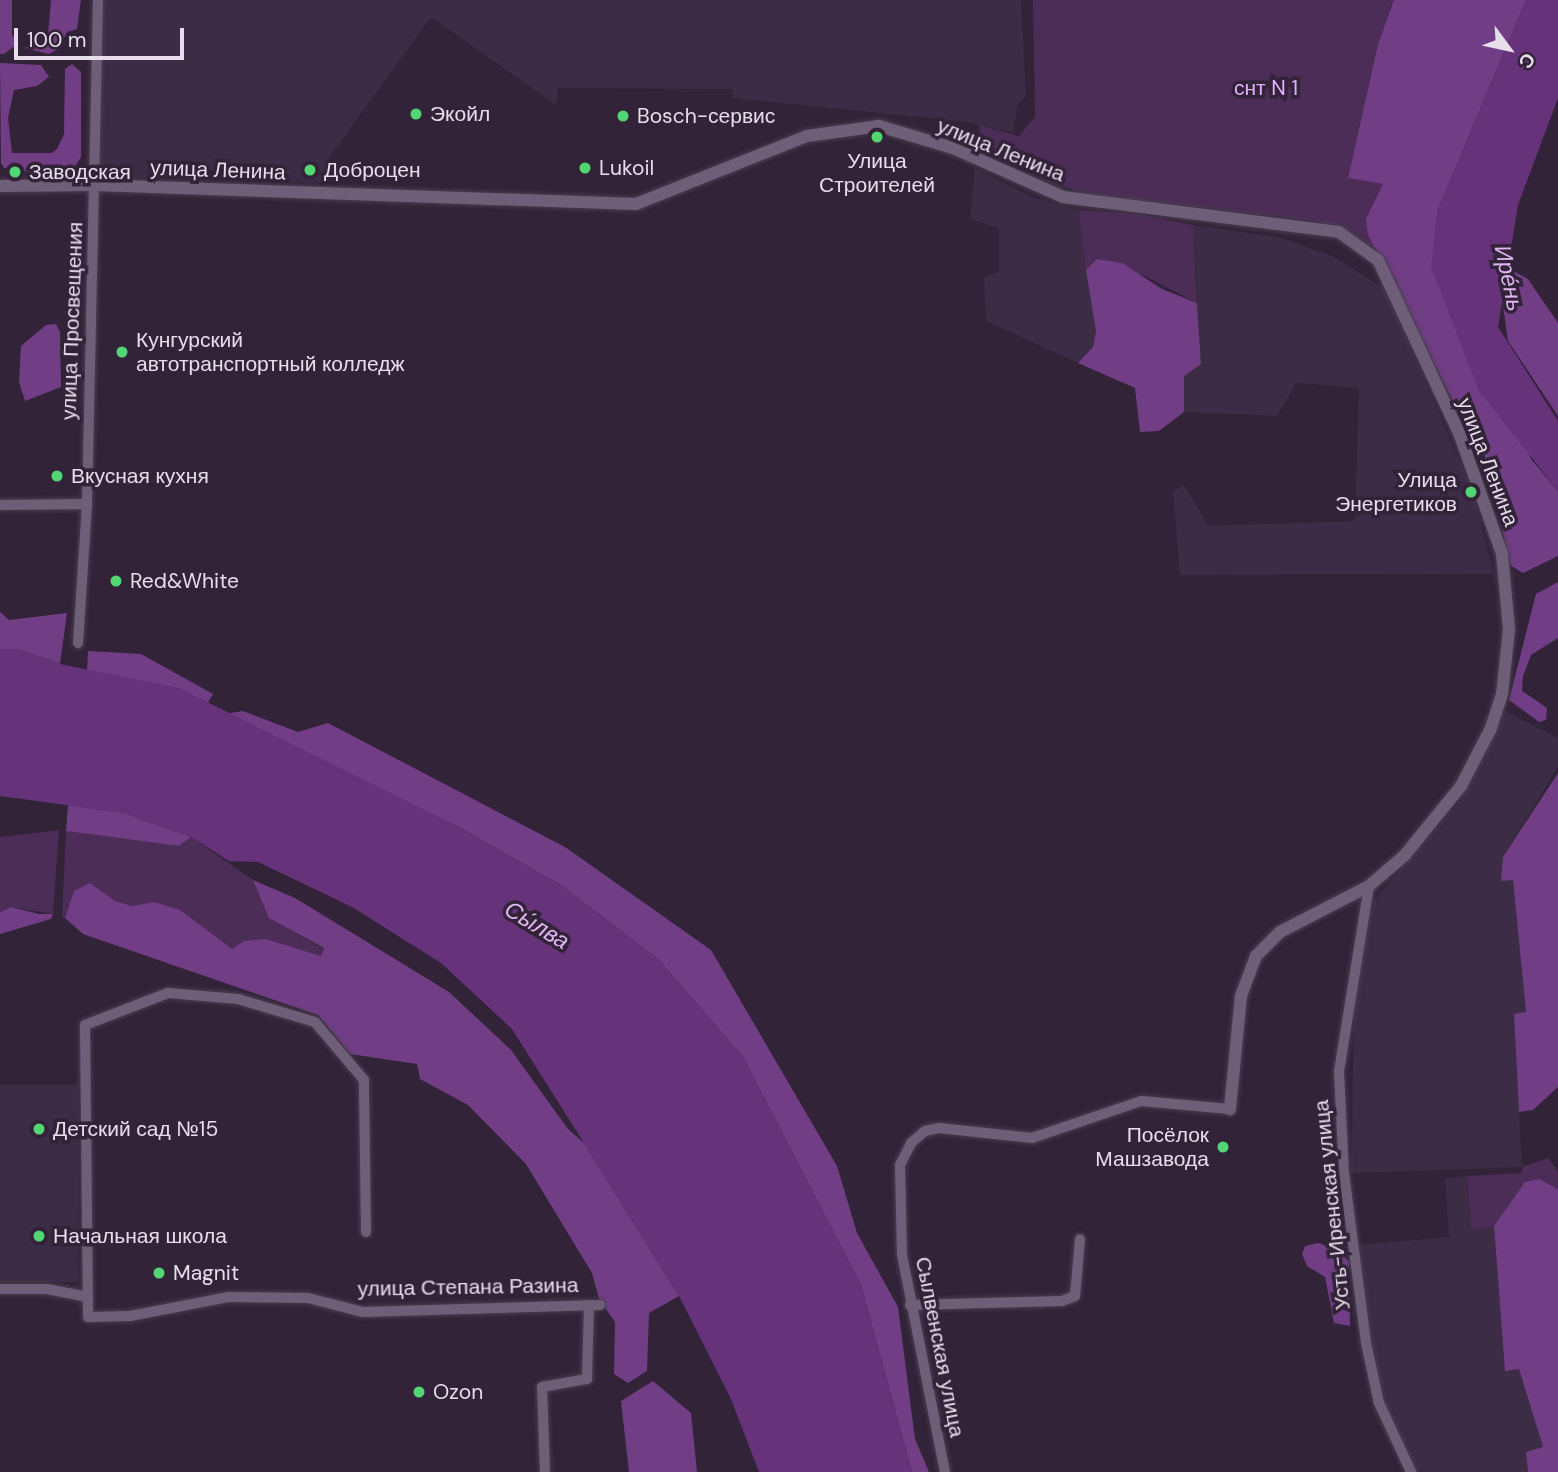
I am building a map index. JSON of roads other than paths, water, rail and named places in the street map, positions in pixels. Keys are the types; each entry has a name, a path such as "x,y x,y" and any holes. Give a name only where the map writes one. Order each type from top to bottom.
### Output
{"street":[{"name":"улица Просвещения","path":"78,643 87,504 96,185 97,0"},
{"name":"улица Ленина","path":"0,186 96,185 636,204 807,136 879,126 953,148 1063,197 1339,232 1378,260 1459,433 1502,554 1509,611 1502,694 1481,749 1438,819 1369,886"},
{"path":"0,505 87,504"},
{"path":"1230,1109 1241,996 1256,956 1280,932 1369,886"},
{"name":"Усть-Иренская улица","path":"1369,886 1339,1072 1344,1173 1368,1355 1380,1403 1411,1472"},
{"path":"0,1289 47,1289 88,1297 85,1025 168,993 238,999 315,1022 364,1080 366,1232"},
{"name":"Сылвенская улица","path":"945,1472 902,1255 900,1165 911,1143 925,1131 939,1128 1031,1138 1141,1101 1230,1109"},
{"path":"910,1305 1062,1301 1075,1296 1080,1239"},
{"name":"улица Степана Разина","path":"88,1297 88,1317 130,1317 229,1297 308,1298 363,1312 594,1305 587,1379 542,1387 545,1472"}],"water":[{"path":"1526,0 1558,0 1558,98 1518,205 1498,327 1558,421 1558,491 1479,391 1431,267 1437,212"},
{"name":"Сы́лва","path":"0,649 17,649 60,664 181,689 459,827 562,886 658,959 743,1057 861,1285 912,1472 759,1472 731,1399 679,1296 584,1143 512,1029 441,963 352,907 258,862 229,861 191,837 124,813 0,796"}],"place":[{"name":"Экойл","path":"416,114"},
{"name":"Bosch-сервис","path":"623,116"},
{"name":"Улица Строителей","path":"877,137"},
{"name":"Lukoil","path":"585,168"},
{"name":"Доброцен","path":"310,170"},
{"name":"Заводская","path":"15,172"},
{"name":"Кунгурский автотранспортный колледж","path":"122,352"},
{"name":"Вкусная кухня","path":"57,476"},
{"name":"Улица Энергетиков","path":"1471,492"},
{"name":"Red&White","path":"116,581"},
{"name":"Детский сад №15","path":"39,1129"},
{"name":"Посёлок Машзавода","path":"1223,1147"},
{"name":"Начальная школа","path":"39,1236"},
{"name":"Magnit","path":"159,1273"},
{"name":"Ozon","path":"419,1392"}],"park label":[{"name":"снт N 1","path":"1266,88"}],"water label":[{"name":"Ире́нь","path":"1509,278"}]}
